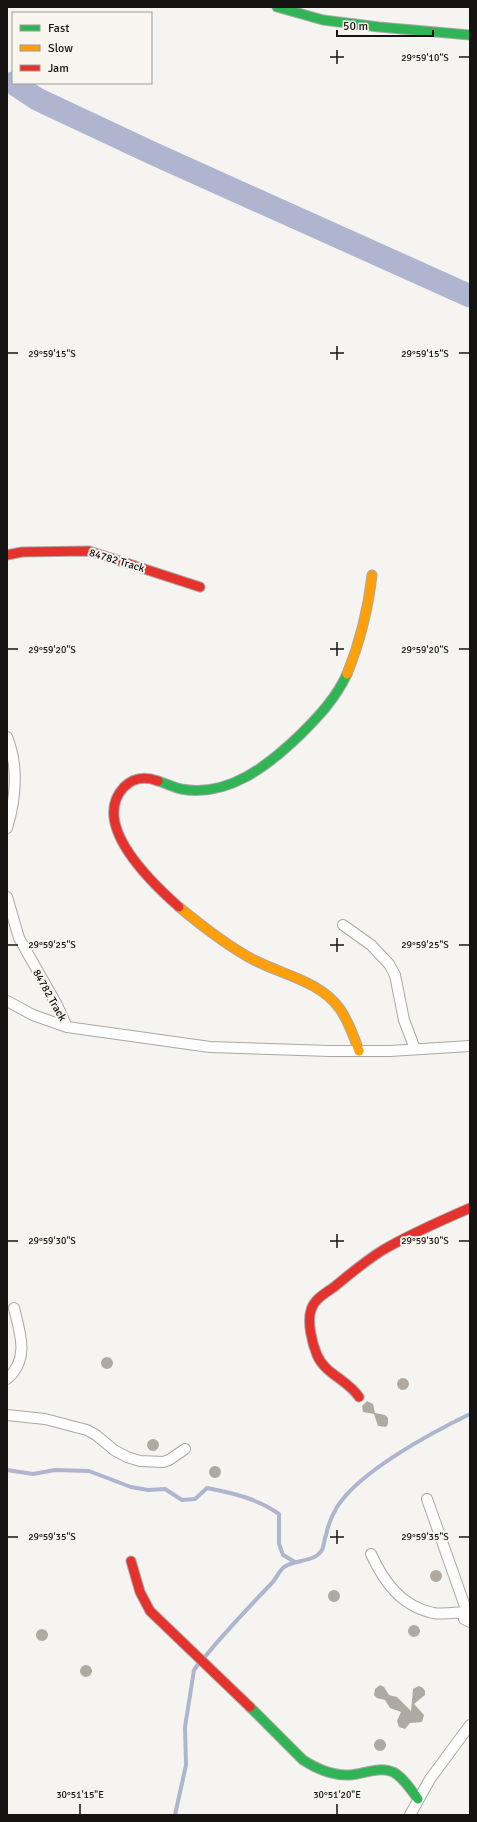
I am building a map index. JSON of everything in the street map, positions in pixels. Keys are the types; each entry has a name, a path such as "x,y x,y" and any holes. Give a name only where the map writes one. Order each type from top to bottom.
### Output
{"street":[{"path":"277,7 323,20 379,27 470,35"},
{"name":"84782 Track","path":"7,556 22,552 89,551 200,587"},
{"path":"360,1051 344,1014 329,997 317,988 277,972 245,955 184,910 141,870 122,842 116,830 114,806 117,796 122,789 138,778 148,777 176,788 188,789 222,786 252,774 278,754 326,709 340,689 356,648 368,611 372,575"},
{"path":"7,737 16,781 14,802 7,828"},
{"name":"84782 Track","path":"7,897 19,938 57,1005 67,1027"},
{"path":"343,924 371,945 389,964 395,975 404,1020 415,1049"},
{"path":"7,1001 34,1015 67,1027 210,1047 256,1050 360,1051 470,1046"},
{"path":"359,1398 352,1387 325,1367 316,1354 310,1315 311,1310 320,1298 362,1264 382,1251 411,1235 470,1208"},
{"path":"7,1379 16,1368 22,1351 22,1342 14,1308"},
{"path":"7,1415 45,1419 87,1430 96,1435 114,1450 126,1457 140,1461 163,1462 169,1460 185,1449"},
{"path":"427,1499 467,1612 464,1619 470,1622"},
{"path":"371,1554 388,1586 405,1601 418,1608 434,1613 467,1612"},
{"path":"131,1561 145,1603 154,1615 225,1681 304,1760 315,1767 338,1775 356,1775 387,1770 398,1777 418,1800"},
{"path":"410,1815 448,1753 470,1725"}],"building":[{"path":"109,1357 112,1358 112,1368 105,1369 102,1368 101,1361 102,1358"},
{"path":"405,1378 408,1379 408,1389 401,1390 398,1389 397,1382 398,1379"},
{"path":"367,1401 373,1404 375,1413 385,1415 388,1418 388,1424 386,1427 378,1426 374,1414 363,1412 362,1406"},
{"path":"155,1439 158,1440 158,1450 151,1451 148,1450 147,1443 148,1440"},
{"path":"217,1466 220,1467 220,1477 213,1478 210,1477 209,1470 210,1467"},
{"path":"438,1570 441,1571 441,1581 434,1582 431,1581 430,1574 431,1571"},
{"path":"336,1590 339,1591 339,1601 332,1602 329,1601 328,1594 329,1591"},
{"path":"416,1625 419,1626 419,1636 412,1637 409,1636 408,1629 409,1626"},
{"path":"44,1629 47,1630 47,1640 40,1641 37,1640 36,1633 37,1630"},
{"path":"88,1665 91,1666 91,1676 84,1677 81,1676 80,1669 81,1666"},
{"path":"380,1685 384,1687 389,1695 397,1697 411,1711 413,1689 419,1686 423,1688 425,1695 414,1704 424,1715 422,1722 410,1723 405,1729 399,1727 397,1721 401,1712 390,1708 385,1700 377,1698 374,1695 375,1689"},
{"path":"382,1739 385,1740 385,1750 378,1751 375,1750 374,1743 375,1740"}],"waterway":[{"path":"14,84 37,99 152,153 470,296"},
{"path":"204,1658 228,1629 273,1582 284,1567 309,1559 319,1554 323,1548 329,1524 337,1507 348,1493 362,1480 417,1442 470,1414"},
{"path":"7,1470 33,1474 55,1470 89,1471 131,1487 148,1490 165,1489 182,1500 195,1499 207,1488 245,1497 263,1504 279,1514 279,1544 283,1555 295,1562"},
{"path":"175,1815 186,1765 185,1727 194,1670 199,1663"}],"traffic: fast":[{"path":"277,7 323,20 379,27 470,35"},
{"path":"158,781 181,789 198,790 215,789 231,784 247,776 289,746 308,727 338,691 347,674"},
{"path":"250,1707 303,1760 325,1771 343,1775 377,1770 388,1770 400,1777 418,1799"}],"traffic: slow":[{"path":"347,674 363,626 372,575"},
{"path":"179,907 234,948 254,960 312,985 332,999 343,1014 359,1051"}],"traffic: jam":[{"path":"7,555 22,552 89,551 200,587"},
{"path":"158,781 149,778 140,778 132,781 124,787 115,802 114,818 119,835 141,869 179,907"},
{"path":"359,1397 349,1386 325,1367 317,1355 313,1345 310,1326 310,1315 313,1306 321,1297 383,1250 414,1233 470,1208"},
{"path":"131,1561 140,1592 150,1611 250,1707"}]}
